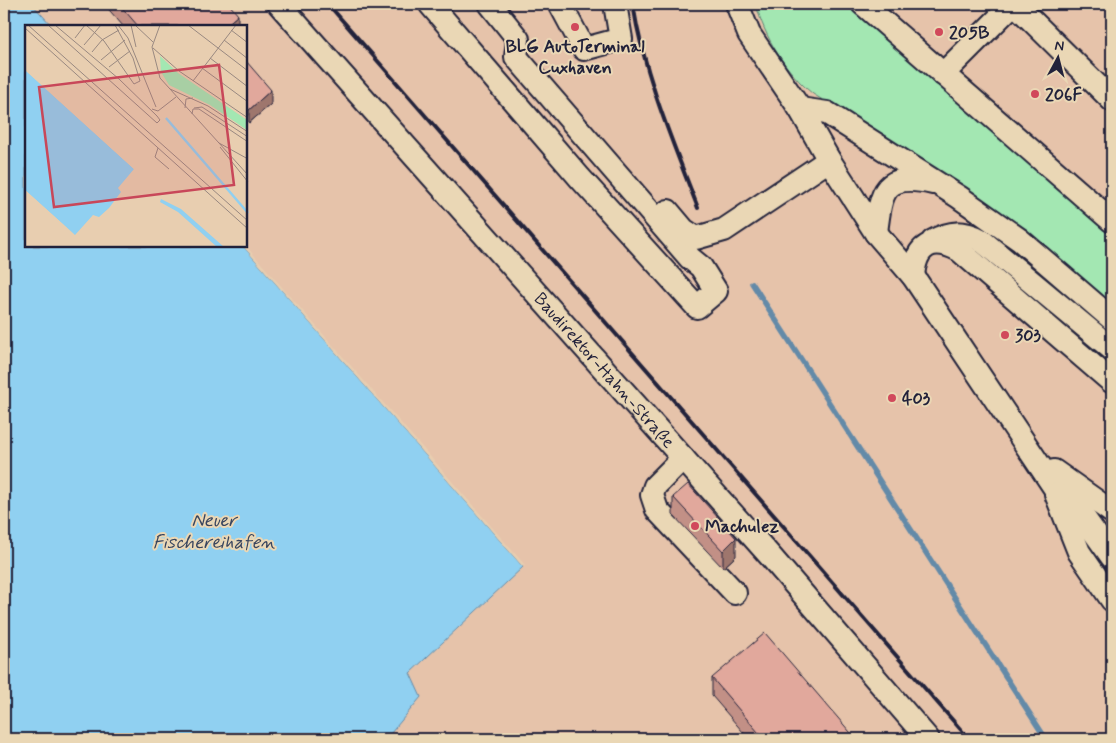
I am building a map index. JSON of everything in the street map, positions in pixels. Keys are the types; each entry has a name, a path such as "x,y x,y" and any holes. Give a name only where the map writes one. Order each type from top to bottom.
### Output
{"street":[{"name":"Baudirektor-Hahn-Straße","path":"280,4 683,458 928,739"},
{"path":"430,4 580,178 697,308 716,291 701,267 690,258 516,57 518,39"},
{"path":"490,4 518,39 684,230 696,238 724,230 829,160"},
{"path":"560,4 584,49 622,39 615,4"},
{"path":"738,4 749,34 800,109 829,160 876,233 913,276 1037,459 1054,487 1079,552 1112,600"},
{"path":"863,4 1112,221"},
{"path":"943,74 1014,4 1112,100"},
{"path":"800,109 827,113 941,185 1020,240 1112,319"},
{"path":"876,233 883,193 892,184 902,180 916,179 941,185"},
{"path":"913,276 917,255 924,247 942,236 953,233 968,234 981,240 1112,348"},
{"path":"924,247 934,243 946,243 959,250 1112,382"},
{"path":"683,458 655,486 652,495 656,510 735,593"},
{"path":"1037,459 1112,512"},
{"path":"1054,487 1077,508 1112,557"}],"shaded area":[{"path":"32,4 1112,4 1112,739 386,739 390,735 410,673 523,567 245,248 248,248 248,25 51,25"}],"green space":[{"path":"756,4 851,4 862,18 1112,236 1112,304 1034,237 981,198 813,94 785,65 777,53 764,29"}],"water":[{"name":"Neuer Fischereihafen","path":"4,4 32,4 51,25 25,25 25,248 245,248 523,567 410,673 421,697 386,739 4,739"}],"pier":[{"path":"245,248 248,248 525,565 523,567"}],"building":[{"path":"119,4 229,4 238,15 226,25 137,25"},
{"path":"248,63 271,90 249,110 248,109"},
{"path":"688,484 736,538 723,551 673,497"},
{"path":"765,633 856,739 764,739 712,678"}],"waterway":[{"path":"752,283 1046,739"}],"railway":[{"path":"328,4 969,739"},
{"path":"633,4 644,56 652,82 669,133 698,208"}],"place":[{"name":"BLG AutoTerminal Cuxhaven","path":"575,27"},
{"name":"205B","path":"939,32"},
{"name":"206F","path":"1035,94"},
{"name":"303","path":"1005,335"},
{"name":"403","path":"892,398"},
{"name":"Machulez","path":"695,526"}]}
